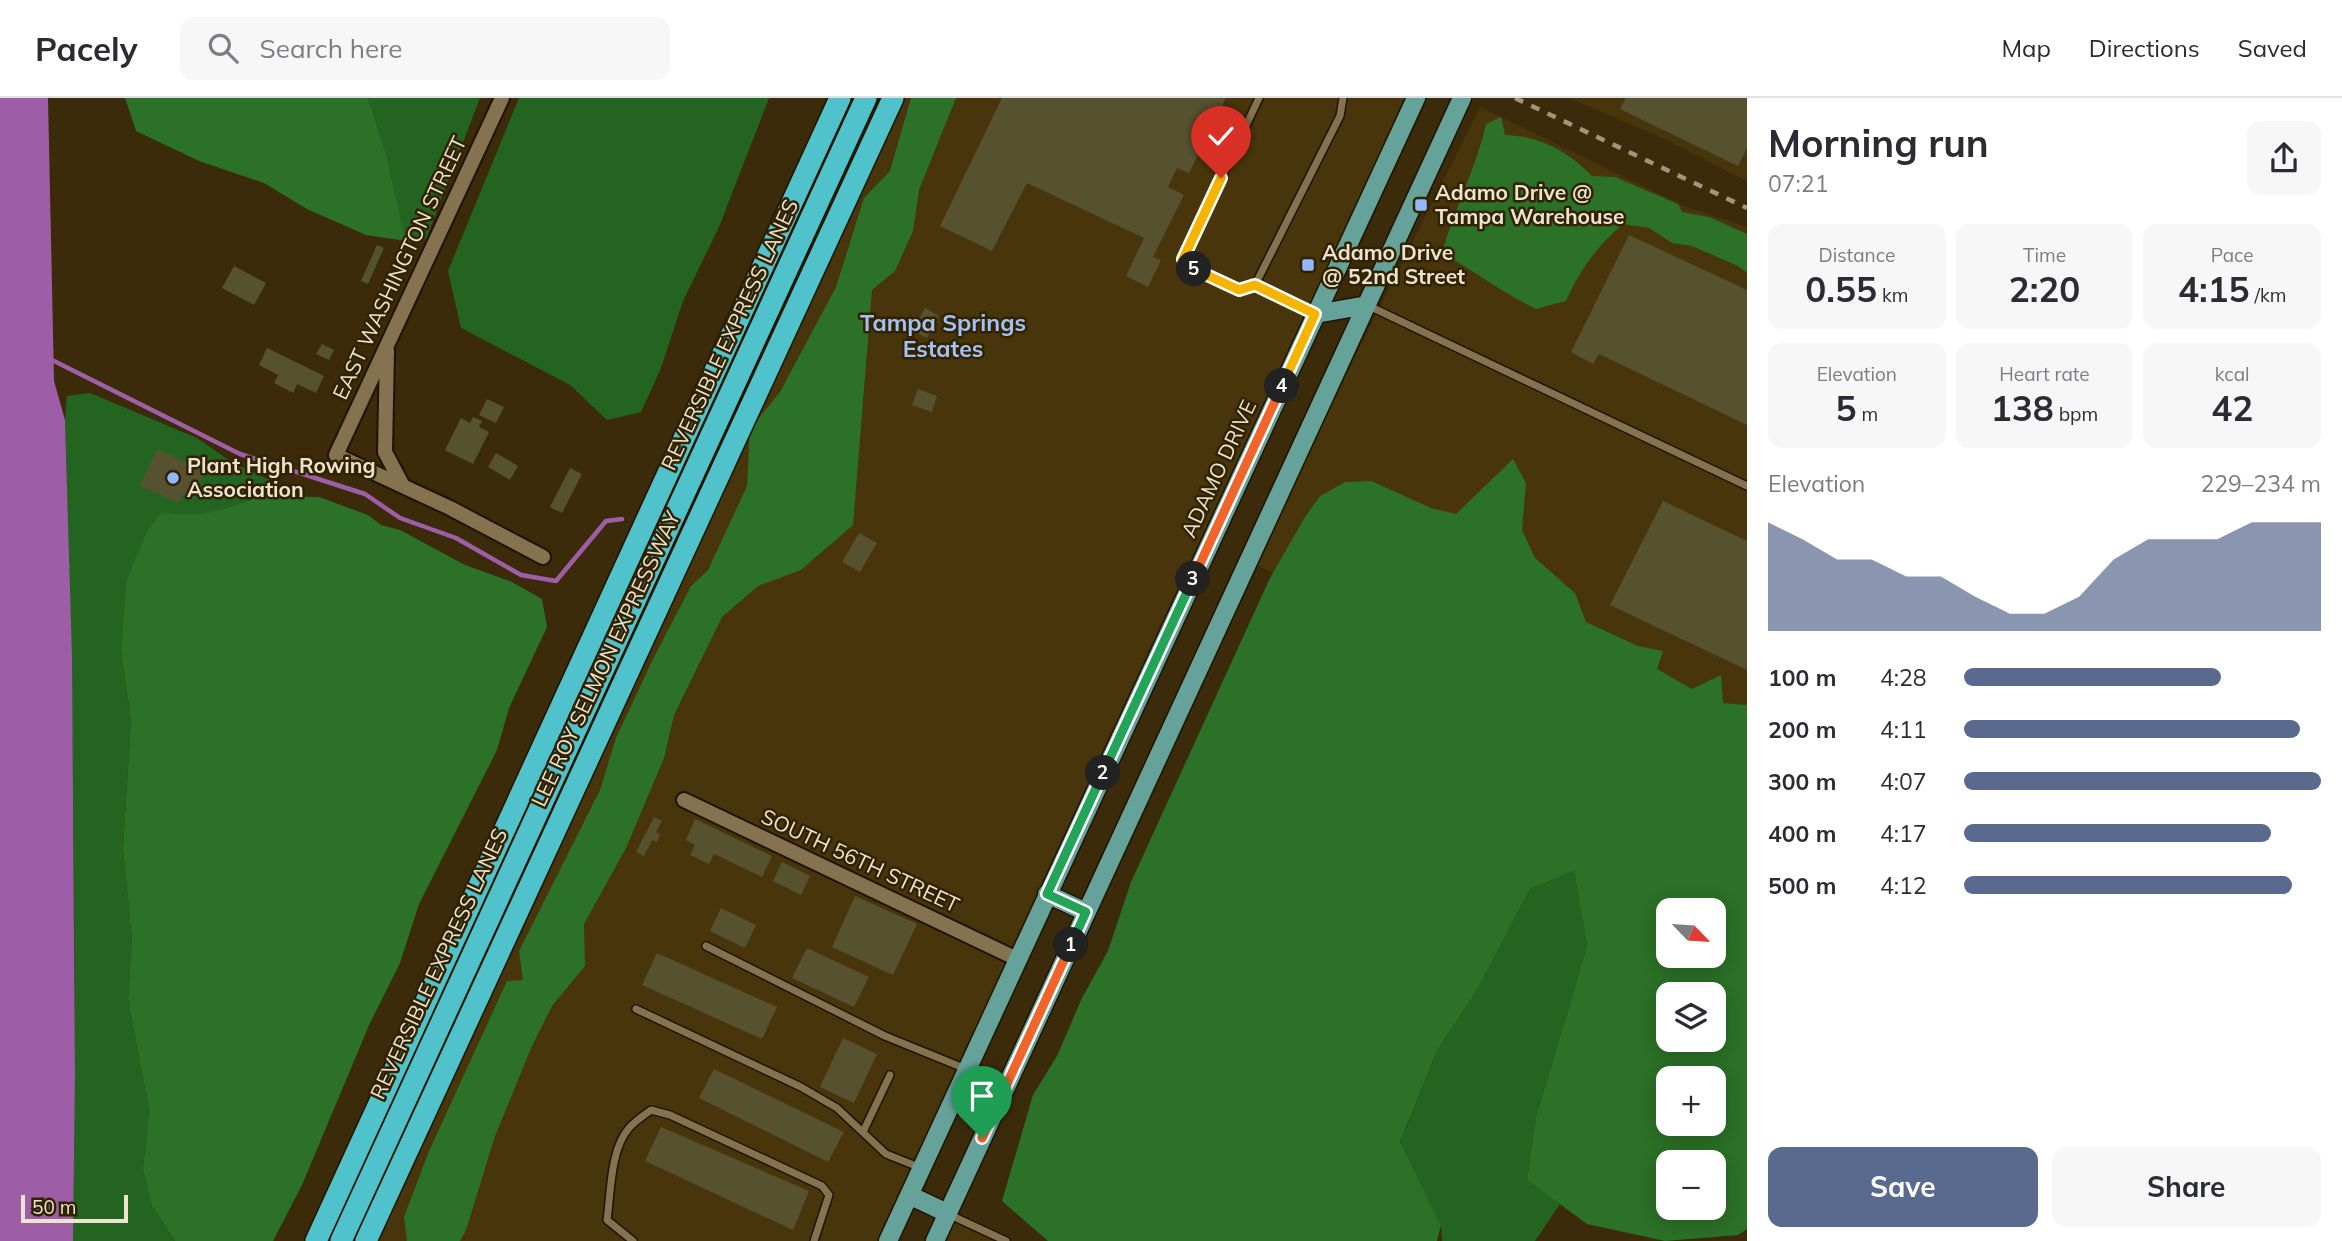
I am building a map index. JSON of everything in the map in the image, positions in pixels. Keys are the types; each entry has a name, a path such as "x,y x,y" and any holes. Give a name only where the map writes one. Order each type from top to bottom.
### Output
{"highway":[{"name":"LEE ROY SELMON EXPRESSWAY","path":"316,1241 840,98"},
{"name":"REVERSIBLE EXPRESS LANES","path":"341,1241 866,98"},
{"name":"LEE ROY SELMON EXPRESSWAY","path":"366,1241 892,98"}],"main road":[{"name":"ADAMO DRIVE","path":"888,1241 1416,98"},
{"path":"934,1241 1462,98"},
{"path":"1315,314 1367,305"},
{"path":"1047,894 1086,912"},
{"path":"909,1195 947,1213"}],"street":[{"name":"EAST WASHINGTON STREET","path":"403,486 336,455 502,98"},
{"path":"388,342 385,452 403,486 543,557"},
{"name":"SOUTH 56TH STREET","path":"684,800 1017,959"}],"lane":[{"path":"1259,98 1183,259 1186,265 1239,290 1255,285 1315,314"},
{"path":"1255,285 1340,116 1343,98"},
{"path":"1367,305 1747,486"},
{"path":"706,946 885,1036 967,1069"},
{"path":"636,1009 801,1087 837,1108 886,1154 921,1168"},
{"path":"863,1132 890,1075"},
{"path":"633,1241 607,1220 610,1196 622,1138 629,1127 651,1110 670,1115 822,1186 829,1195 828,1207 814,1241"},
{"path":"947,1213 1006,1241"}],"shaded area":[{"path":"0,98 48,98 54,381 65,420 72,657 75,1074 73,1241 0,1241"},
{"path":"897,98 1410,98 1114,730 880,1241 367,1241"},
{"path":"1569,98 1747,98 1747,181 1658,136"},
{"path":"1480,107 1684,206 1747,227 1747,818 1385,625 1252,563"},
{"path":"944,1218 995,1241 934,1241"}],"green space":[{"path":"125,98 368,98 385,152 406,241 366,235 307,209 264,183 199,161 136,131"},
{"path":"368,98 480,98 426,239 407,244"},
{"path":"519,98 769,98 719,227 683,301 661,368 641,412 607,420 570,385 461,328 448,271"},
{"path":"911,98 956,98 919,190 913,231 895,271 872,290 853,525 801,570 758,586 722,617 674,715 664,758 626,848 584,924 585,966 552,1006 532,1046 495,1136 466,1230 460,1241 407,1241 404,1217 429,1151 507,981 523,980 519,951 600,790 616,738 654,657 691,586 708,570 747,486 750,429 780,392 836,287 864,198 890,171"},
{"path":"1501,117 1505,135 1530,138 1552,146 1573,159 1592,176 1615,177 1678,204 1682,212 1709,217 1747,234 1747,273 1738,266 1692,246 1672,243 1649,228 1623,224 1590,259 1566,301 1536,309 1442,253 1477,157 1486,124"},
{"path":"90,393 197,438 233,463 296,492 258,496 223,512 183,517 162,513 121,650 131,721 123,848 132,940 128,999 149,1110 143,1169 153,1205 175,1241 73,1241 74,830 65,420 67,396"},
{"path":"1513,459 1526,483 1522,530 1535,558 1575,593 1586,622 1638,646 1663,651 1657,669 1692,689 1721,675 1723,703 1747,705 1747,1229 1738,1235 1665,1241 1587,1224 1527,1180 1536,1117 1587,946 1574,871 1530,889 1476,992 1438,1049 1400,1142 1441,1225 1437,1241 1048,1241 1002,1201 1033,1095 1057,1056 1082,998 1108,951 1131,882 1270,578 1320,496 1345,482 1371,481 1431,508 1456,514"},
{"path":"258,496 319,497 368,515 381,525 400,530 465,565 512,582 542,599 547,627 509,708 497,750 419,904 400,963 370,1023 302,1185 273,1241 175,1241 152,1205 143,1169 149,1110 128,999 132,940 123,848 131,721 121,650 127,578 148,530 162,512 187,515 211,512"},
{"path":"1574,871 1587,946 1536,1117 1527,1180 1560,1204 1535,1241 1442,1241 1441,1225 1400,1143 1438,1049 1476,992 1530,889"}],"building":[{"path":"1002,98 1226,98 1189,173 1177,168 1168,187 1184,195 1153,257 1161,260 1148,287 1126,276 1144,238 1027,183 992,251 940,226"},
{"path":"1626,98 1747,98 1747,148 1738,166 1620,109"},
{"path":"1629,235 1747,290 1747,425 1599,354 1593,364 1571,352"},
{"path":"377,245 384,248 368,284 361,281"},
{"path":"234,266 266,283 254,305 222,288"},
{"path":"925,308 939,316 927,338 913,331"},
{"path":"322,344 334,350 329,360 316,354"},
{"path":"267,348 324,376 316,393 297,384 293,393 274,383 278,375 259,365"},
{"path":"918,389 937,396 932,412 912,405"},
{"path":"487,399 504,407 496,423 479,415"},
{"path":"473,417 482,421 479,427 489,432 473,464 445,450 461,418 470,423"},
{"name":"Plant High Rowing Association","path":"157,449 205,471 193,499 183,494 179,503 140,486"},
{"path":"496,453 518,466 510,480 488,467"},
{"path":"570,468 582,474 562,513 550,507"},
{"path":"1663,501 1747,541 1747,670 1610,605"},
{"path":"859,533 877,543 860,572 842,562"},
{"path":"654,817 662,821 656,832 660,834 657,842 652,840 644,856 636,852"},
{"path":"695,819 772,856 762,877 714,854 709,864 690,855 695,845 686,840"},
{"path":"782,862 810,876 801,895 773,881"},
{"path":"855,896 917,924 893,975 832,947"},
{"path":"721,908 756,925 745,948 710,931"},
{"path":"807,948 869,977 854,1007 792,978"},
{"path":"657,953 777,1007 762,1039 642,985"},
{"path":"843,1038 877,1054 854,1103 820,1087"},
{"path":"714,1069 844,1132 828,1162 699,1098"},
{"path":"661,1127 809,1191 793,1230 645,1161"}],"waterway":[{"path":"54,361 240,454 365,494 400,518 456,538 521,575 556,581 606,521 622,519"}],"railway":[{"path":"1515,98 1747,208"}],"place":[{"name":"Adamo Drive @ Tampa Warehouse","path":"1421,205"},
{"name":"Adamo Drive @ 52nd Street","path":"1308,265"},
{"name":"Plant High Rowing Association","path":"173,478"}],"district":[{"name":"Tampa Springs Estates","path":"943,336"}],"route":[{"path":"982,1138 1086,912 1047,894 1315,314 1255,285 1239,290 1186,265 1183,259 1221,178"}]}
